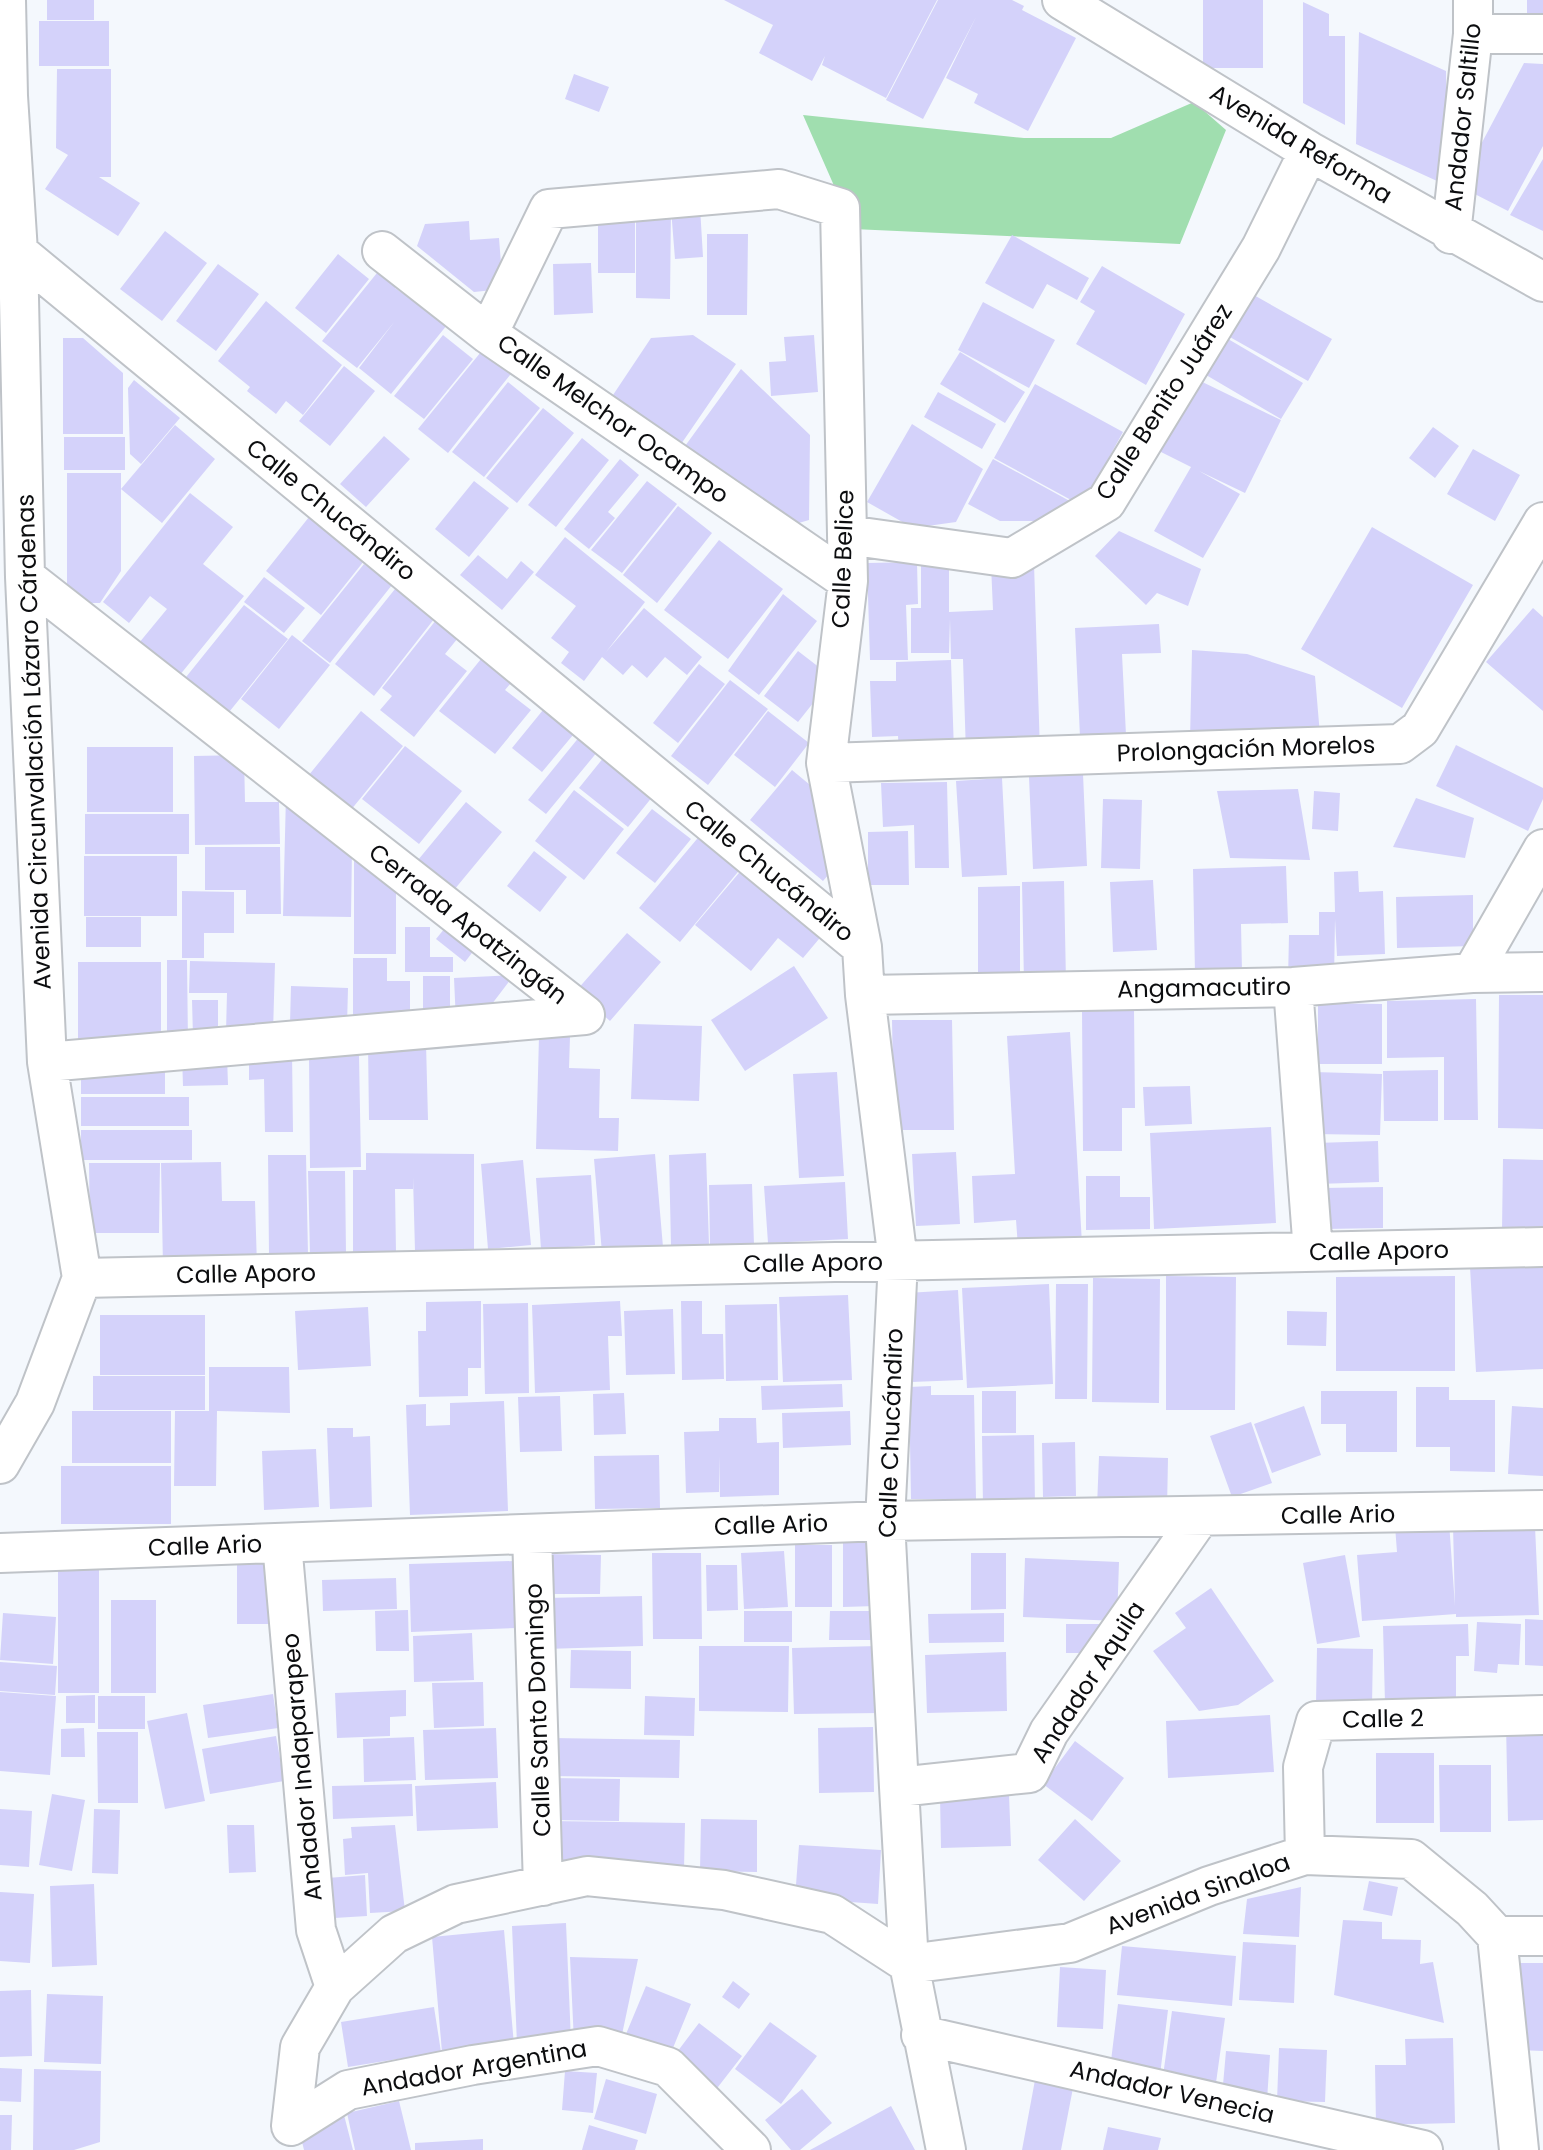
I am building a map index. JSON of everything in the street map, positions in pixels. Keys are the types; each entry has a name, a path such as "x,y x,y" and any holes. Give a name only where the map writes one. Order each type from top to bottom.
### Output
{"street":[{"name":"Avenida Circunvalación Lázaro Cárdenas","path":"0,1464 17,1408 82,1278 47,1062 24,577 18,253 4,96 6,0"},
{"name":"Avenida Reforma","path":"1062,0 1309,151 1451,234 1543,282"},
{"path":"1473,17 1543,34"},
{"name":"Andador Saltillo","path":"1451,234 1473,17"},
{"name":"Calle Benito Juárez","path":"847,535 1012,558 1106,502 1261,248 1309,151"},
{"name":"Calle Belice","path":"488,334 549,209 779,189 840,208 848,581 827,763 862,947"},
{"name":"Calle Melchor Ocampo","path":"382,251 488,334 848,581"},
{"name":"Calle Chucándiro","path":"18,253 862,947 865,995 898,1261 885,1521 909,1964 946,2150"},
{"name":"Prolongación Morelos","path":"827,763 1400,744 1420,729 1538,543"},
{"name":"Cerrada Apatzingán","path":"24,577 585,1015 47,1062"},
{"path":"1472,973 1543,849"},
{"name":"Angamacutiro","path":"865,995 1293,987 1472,973 1543,972"},
{"path":"1293,987 1313,1252"},
{"name":"Calle Aporo","path":"82,1278 1543,1247"},
{"name":"Calle Ario","path":"0,1553 885,1521 1199,1518 1543,1510"},
{"name":"Andador Aquila","path":"899,1787 1029,1773 1049,1732 1199,1518"},
{"name":"Calle Santo Domingo","path":"533,1534 543,1886"},
{"name":"Andador Indaparapeo","path":"282,1543 316,1930 335,1987"},
{"name":"Calle 2","path":"1305,1854 1303,1767 1316,1721 1543,1715"},
{"name":"Avenida Sinaloa","path":"909,1964 1070,1943 1209,1886 1305,1854 1411,1859 1472,1909 1497,1936"},
{"path":"335,1987 394,1934 456,1904 587,1876 724,1890 832,1914 909,1964"},
{"path":"1519,2150 1497,1936 1543,1936"},
{"name":"Andador Argentina","path":"294,2138 300,2047 335,1987"},
{"name":"Andador Venecia","path":"921,2035 1423,2150"},
{"name":"Andador Argentina","path":"294,2138 348,2090 473,2065 598,2046 667,2067 751,2150"}],"green space":[{"path":"1194,102 1226,130 1180,244 853,229 803,115 1024,138 1111,138"}],"building":[{"path":"47,0 94,0 94,20 47,20"},
{"path":"724,0 937,0 886,98 822,65 825,56 812,81 759,53 773,25"},
{"path":"938,0 1012,0 1024,6 1022,10 1076,38 1028,131 974,103 978,94 946,78 976,17 923,119 886,100"},
{"path":"1203,0 1263,0 1263,68 1203,68"},
{"path":"1527,0 1543,0 1543,21 1527,21"},
{"path":"1303,2 1329,14 1329,36 1345,36 1345,125 1303,103"},
{"path":"39,21 109,21 109,66 39,66"},
{"path":"1359,32 1446,71 1448,186 1356,144"},
{"path":"1524,63 1543,64 1543,146 1508,211 1459,186"},
{"path":"57,69 111,69 111,177 99,177 140,203 118,236 45,189 68,155 56,148"},
{"path":"574,74 609,87 599,112 565,99"},
{"path":"1543,159 1543,231 1510,215"},
{"path":"700,207 703,257 675,259 671,209"},
{"path":"598,208 635,209 635,273 598,273"},
{"path":"636,209 671,209 670,299 636,298"},
{"path":"469,221 470,240 499,238 503,289 474,292 417,246 425,224"},
{"path":"165,231 207,263 162,321 120,289"},
{"path":"707,234 748,234 747,315 707,315"},
{"path":"1012,235 1089,278 1077,300 1047,284 1033,309 985,283"},
{"path":"338,254 369,279 326,333 295,308"},
{"path":"385,263 403,277 395,288 447,325 391,394 359,368 395,321 357,368 322,341"},
{"path":"591,263 593,313 554,315 553,264"},
{"path":"218,264 259,294 216,351 176,321"},
{"path":"1102,266 1185,314 1146,385 1076,344 1095,311 1080,302"},
{"path":"1252,294 1332,339 1308,381 1228,336"},
{"path":"266,301 342,365 303,415 286,401 276,414 247,391 250,387 218,361"},
{"path":"983,302 1055,340 1029,388 958,350"},
{"path":"443,335 473,359 424,419 394,396"},
{"path":"693,335 736,364 677,450 607,404 651,338"},
{"path":"814,335 818,392 771,396 769,362 786,361 784,337"},
{"path":"1223,336 1303,383 1281,419 1201,372"},
{"path":"63,338 83,338 123,373 123,434 63,434"},
{"path":"485,347 514,370 448,453 418,429"},
{"path":"960,352 1025,392 1005,423 940,384"},
{"path":"344,366 375,391 330,446 299,421"},
{"path":"741,369 810,435 809,520 785,527 680,453"},
{"path":"1190,376 1281,420 1245,493 1199,471 1240,494 1203,558 1154,531 1191,467 1155,449"},
{"path":"134,380 180,418 141,464 130,454 128,388"},
{"path":"508,382 540,408 484,477 452,452"},
{"path":"1035,384 1123,432 1082,506 994,458"},
{"path":"938,392 996,424 982,449 924,417"},
{"path":"543,408 574,433 517,503 486,478"},
{"path":"912,424 983,469 956,522 913,528 867,502"},
{"path":"175,425 215,459 162,523 121,489"},
{"path":"1433,427 1459,446 1435,478 1409,458"},
{"path":"384,436 410,459 366,507 340,484"},
{"path":"64,437 125,437 125,470 64,470"},
{"path":"582,438 609,460 556,527 528,505"},
{"path":"1473,449 1520,475 1495,521 1447,494"},
{"path":"620,459 639,475 608,512 615,518 589,549 564,529"},
{"path":"993,459 1077,505 1068,521 1000,521 968,504"},
{"path":"67,473 121,473 121,571 100,603 67,603"},
{"path":"474,481 509,508 469,557 435,529"},
{"path":"647,481 677,504 622,573 591,550"},
{"path":"190,493 233,527 203,564 244,596 175,681 134,649 167,609 150,596 129,623 103,602"},
{"path":"678,506 712,533 657,603 623,575"},
{"path":"309,517 364,561 321,615 266,571"},
{"path":"1372,527 1473,585 1402,708 1301,649"},
{"path":"1119,531 1201,569 1188,606 1157,593 1146,605 1095,556"},
{"path":"565,537 645,602 606,652 644,608 702,657 687,675 665,657 647,678 632,665 623,675 602,657 584,681 561,663 569,652 551,638 576,606 535,575"},
{"path":"719,540 783,589 728,659 664,610"},
{"path":"478,555 507,579 521,561 534,572 502,610 460,575"},
{"path":"917,562 918,604 906,605 908,660 870,660 867,563"},
{"path":"921,563 949,563 949,612 993,610 991,565 1034,564 1040,752 966,754 963,659 951,659 950,619 949,653 911,653 911,608 921,608"},
{"path":"364,564 392,585 330,663 302,641"},
{"path":"264,577 305,608 284,633 244,602"},
{"path":"399,584 438,614 374,696 335,664"},
{"path":"783,594 817,621 759,695 728,671"},
{"path":"244,605 288,639 221,722 178,687"},
{"path":"1533,608 1543,617 1543,711 1486,662"},
{"path":"440,615 462,633 445,654 467,671 414,737 380,710 392,696 382,688"},
{"path":"1159,624 1161,653 1122,654 1126,735 1080,737 1075,628"},
{"path":"292,635 330,665 279,729 241,699"},
{"path":"1192,650 1247,654 1315,676 1320,735 1190,740"},
{"path":"798,651 833,678 798,722 764,696"},
{"path":"485,654 516,677 505,690 531,710 495,754 439,711"},
{"path":"951,660 954,752 899,754 898,736 872,737 870,681 896,681 896,662"},
{"path":"699,664 725,684 678,743 653,723"},
{"path":"730,680 768,709 708,785 671,756"},
{"path":"543,710 573,735 542,772 512,748"},
{"path":"361,711 403,746 346,816 304,781"},
{"path":"768,711 809,743 775,787 734,755"},
{"path":"580,736 598,751 546,814 528,800"},
{"path":"1456,745 1543,788 1543,799 1528,831 1436,786"},
{"path":"405,746 462,791 419,844 362,799"},
{"path":"87,747 173,747 173,812 87,812"},
{"path":"244,755 245,802 279,802 280,844 195,845 194,756"},
{"path":"604,757 653,796 628,827 579,788"},
{"path":"792,770 833,804 836,866 823,881 750,820"},
{"path":"1083,774 1087,866 1033,869 1029,777"},
{"path":"1002,778 1007,875 962,877 956,781"},
{"path":"947,782 949,868 915,868 914,825 883,827 881,783"},
{"path":"1298,789 1310,860 1230,858 1217,791"},
{"path":"574,790 624,829 584,880 535,841"},
{"path":"1314,791 1340,793 1338,831 1312,829"},
{"path":"286,795 352,848 351,917 283,916"},
{"path":"1416,798 1474,818 1465,858 1393,847"},
{"path":"1103,799 1142,800 1140,869 1101,868"},
{"path":"466,802 502,832 454,890 418,860"},
{"path":"652,809 691,839 655,883 616,853"},
{"path":"85,814 189,814 189,854 85,854"},
{"path":"908,831 909,885 868,885 868,832"},
{"path":"702,833 742,867 680,942 639,908"},
{"path":"205,847 280,847 281,914 246,914 246,890 205,890"},
{"path":"354,848 396,881 396,954 354,954"},
{"path":"534,851 567,877 540,912 507,886"},
{"path":"84,856 177,856 177,916 84,916"},
{"path":"1286,866 1288,923 1241,924 1242,972 1195,974 1193,869"},
{"path":"744,867 824,933 803,958 778,938 751,971 695,925"},
{"path":"1358,871 1359,892 1383,891 1385,954 1337,956 1335,919 1334,981 1288,980 1289,935 1319,935 1319,912 1335,912 1334,872"},
{"path":"1153,880 1157,950 1113,952 1110,882"},
{"path":"1064,881 1066,982 1024,983 1022,882"},
{"path":"1020,886 1020,985 978,985 978,887"},
{"path":"182,891 234,892 234,933 204,933 204,958 182,958"},
{"path":"1473,895 1473,946 1397,948 1396,897"},
{"path":"86,917 141,917 141,947 86,947"},
{"path":"449,923 478,945 465,962 436,939"},
{"path":"405,927 430,927 430,957 453,957 453,972 405,972"},
{"path":"627,933 661,962 610,1021 576,991"},
{"path":"353,958 387,958 387,981 410,981 410,1027 353,1028"},
{"path":"167,960 187,960 188,1043 167,1043"},
{"path":"190,961 275,963 273,1033 226,1032 227,993 189,993"},
{"path":"78,962 161,962 161,1050 78,1050"},
{"path":"794,966 828,1018 745,1071 711,1020"},
{"path":"514,975 479,1021 456,1022 454,978"},
{"path":"423,976 450,976 450,1023 423,1023"},
{"path":"291,986 348,988 347,1026 290,1024"},
{"path":"1499,995 1543,995 1543,1129 1498,1128"},
{"path":"1476,999 1478,1120 1444,1120 1444,1057 1387,1058 1387,1001"},
{"path":"192,1000 218,1000 218,1037 193,1037"},
{"path":"1318,1003 1382,1004 1382,1064 1318,1064"},
{"path":"1082,1009 1134,1009 1135,1108 1122,1108 1122,1151 1083,1151"},
{"path":"892,1020 952,1020 954,1130 894,1130"},
{"path":"634,1024 702,1026 699,1101 631,1099"},
{"path":"1070,1032 1082,1244 1018,1247 1016,1220 974,1223 972,1176 1015,1174 1007,1036"},
{"path":"539,1036 570,1037 569,1068 600,1069 599,1118 619,1118 618,1151 536,1149"},
{"path":"368,1043 426,1043 428,1120 369,1120"},
{"path":"249,1051 292,1051 293,1132 265,1132 264,1079 249,1080"},
{"path":"359,1054 361,1167 310,1168 309,1055"},
{"path":"182,1056 227,1056 228,1085 183,1086"},
{"path":"81,1068 165,1068 165,1094 81,1094"},
{"path":"1438,1070 1438,1121 1384,1121 1383,1071"},
{"path":"837,1072 844,1176 799,1178 793,1074"},
{"path":"1314,1072 1382,1074 1380,1135 1313,1134"},
{"path":"1190,1086 1192,1124 1145,1126 1143,1087"},
{"path":"81,1097 189,1097 189,1126 81,1126"},
{"path":"1271,1127 1276,1223 1154,1229 1150,1133"},
{"path":"81,1130 192,1130 192,1160 81,1160"},
{"path":"1378,1141 1379,1182 1317,1184 1316,1143"},
{"path":"956,1152 960,1224 916,1226 912,1154"},
{"path":"366,1153 474,1154 474,1251 415,1251 413,1177 413,1189 395,1189 396,1253 353,1254 353,1170 366,1170"},
{"path":"706,1153 709,1245 671,1246 669,1155"},
{"path":"655,1154 663,1247 602,1253 594,1159"},
{"path":"268,1155 306,1155 308,1255 269,1255"},
{"path":"1503,1159 1543,1160 1543,1231 1502,1230"},
{"path":"523,1160 531,1245 488,1249 481,1164"},
{"path":"221,1162 222,1201 255,1201 257,1266 163,1267 161,1163"},
{"path":"89,1163 160,1163 159,1233 90,1233"},
{"path":"308,1171 345,1171 346,1254 310,1255"},
{"path":"591,1175 595,1245 541,1249 536,1178"},
{"path":"1086,1176 1120,1176 1120,1197 1150,1197 1150,1229 1086,1230"},
{"path":"845,1182 848,1239 768,1243 764,1186"},
{"path":"752,1184 754,1245 710,1246 709,1185"},
{"path":"1383,1187 1383,1228 1325,1229 1324,1188"},
{"path":"1543,1263 1543,1369 1476,1372 1470,1267"},
{"path":"1166,1276 1236,1277 1235,1410 1166,1410"},
{"path":"1455,1276 1455,1371 1336,1371 1336,1277"},
{"path":"1093,1278 1160,1279 1159,1403 1092,1402"},
{"path":"1049,1284 1053,1384 967,1388 962,1288"},
{"path":"1056,1284 1088,1284 1087,1399 1055,1399"},
{"path":"958,1290 963,1380 911,1382 906,1293"},
{"path":"848,1295 852,1380 783,1382 779,1297"},
{"path":"481,1301 481,1368 468,1368 468,1396 419,1397 418,1331 426,1331 426,1302"},
{"path":"620,1301 622,1336 608,1336 610,1390 535,1393 532,1305"},
{"path":"681,1301 702,1301 702,1334 723,1334 724,1379 682,1380"},
{"path":"528,1303 529,1393 485,1394 483,1304"},
{"path":"777,1304 778,1380 726,1381 725,1305"},
{"path":"368,1307 371,1366 298,1370 295,1311"},
{"path":"673,1309 675,1374 626,1375 624,1311"},
{"path":"1287,1311 1327,1312 1326,1346 1287,1345"},
{"path":"100,1315 205,1315 205,1375 100,1375"},
{"path":"209,1367 289,1367 290,1413 217,1411 216,1486 174,1486 175,1411 209,1411"},
{"path":"93,1376 205,1376 205,1410 93,1410"},
{"path":"842,1384 843,1407 762,1410 761,1386"},
{"path":"931,1386 931,1395 974,1395 976,1499 911,1499 909,1387"},
{"path":"1416,1387 1449,1387 1449,1400 1495,1400 1495,1472 1450,1471 1450,1447 1416,1447"},
{"path":"982,1391 1016,1391 1016,1433 982,1433"},
{"path":"1321,1391 1397,1391 1397,1452 1346,1452 1346,1424 1321,1424"},
{"path":"624,1393 626,1434 594,1435 593,1394"},
{"path":"560,1396 562,1451 520,1452 518,1397"},
{"path":"504,1401 508,1511 410,1515 406,1405 426,1404 426,1426 450,1425 450,1403"},
{"path":"1304,1406 1321,1455 1272,1473 1254,1424"},
{"path":"1512,1406 1543,1408 1543,1476 1508,1474"},
{"path":"72,1411 171,1411 171,1463 72,1463"},
{"path":"850,1411 851,1445 783,1448 782,1413"},
{"path":"719,1418 756,1418 757,1443 779,1442 779,1495 720,1497 719,1456 719,1492 686,1493 684,1432 719,1431"},
{"path":"1251,1422 1272,1483 1232,1497 1210,1436"},
{"path":"327,1428 353,1428 353,1437 370,1436 372,1507 330,1509"},
{"path":"1034,1435 1035,1506 983,1507 982,1436"},
{"path":"1075,1442 1076,1496 1043,1497 1042,1443"},
{"path":"316,1449 319,1507 264,1510 262,1451"},
{"path":"659,1455 660,1508 595,1509 594,1456"},
{"path":"1099,1456 1168,1458 1167,1509 1097,1507"},
{"path":"61,1466 171,1466 171,1524 61,1524"},
{"path":"1449,1522 1455,1606 1453,1526 1535,1526 1539,1615 1456,1617 1456,1614 1362,1621 1357,1555 1397,1552 1395,1526"},
{"path":"876,1542 876,1606 843,1607 843,1543"},
{"path":"795,1545 832,1545 832,1607 795,1607"},
{"path":"784,1551 788,1607 744,1609 741,1553"},
{"path":"652,1553 701,1553 702,1639 653,1639"},
{"path":"971,1553 1006,1553 1006,1609 971,1610"},
{"path":"542,1554 601,1555 600,1594 542,1594"},
{"path":"1345,1555 1360,1637 1317,1644 1303,1563"},
{"path":"1025,1558 1119,1562 1117,1621 1023,1617"},
{"path":"514,1561 517,1628 411,1632 409,1564"},
{"path":"237,1563 282,1563 282,1624 237,1624"},
{"path":"706,1565 737,1565 738,1610 707,1611"},
{"path":"58,1567 99,1567 99,1693 58,1693"},
{"path":"396,1578 397,1609 323,1611 322,1580"},
{"path":"1211,1588 1274,1681 1238,1705 1199,1711 1153,1651 1186,1628 1175,1613"},
{"path":"642,1596 643,1646 545,1649 544,1598"},
{"path":"111,1600 156,1600 156,1693 111,1693"},
{"path":"408,1610 409,1651 376,1651 375,1611"},
{"path":"744,1611 792,1611 792,1642 744,1642"},
{"path":"830,1611 871,1611 871,1640 829,1640"},
{"path":"3,1613 56,1617 53,1664 0,1660"},
{"path":"1004,1613 1004,1642 929,1643 928,1614"},
{"path":"1525,1619 1543,1620 1543,1666 1525,1665"},
{"path":"1477,1622 1521,1624 1519,1665 1498,1664 1497,1673 1474,1671"},
{"path":"1066,1624 1103,1624 1102,1653 1066,1653"},
{"path":"1468,1624 1469,1656 1456,1656 1456,1702 1385,1703 1383,1626"},
{"path":"472,1633 474,1680 414,1682 413,1636"},
{"path":"699,1646 789,1646 788,1712 699,1711"},
{"path":"879,1646 881,1713 794,1714 792,1648"},
{"path":"1317,1648 1373,1649 1372,1705 1316,1704"},
{"path":"571,1650 631,1651 631,1689 570,1688"},
{"path":"1006,1652 1007,1711 927,1713 925,1655"},
{"path":"0,1662 57,1666 55,1695 0,1691"},
{"path":"483,1682 484,1726 434,1728 432,1683"},
{"path":"406,1690 406,1716 390,1717 390,1736 337,1738 335,1693"},
{"path":"0,1692 56,1696 50,1775 0,1771"},
{"path":"273,1694 278,1728 208,1738 203,1705"},
{"path":"95,1695 95,1723 66,1723 66,1696"},
{"path":"98,1696 145,1696 145,1729 98,1729"},
{"path":"645,1696 695,1698 694,1736 644,1735"},
{"path":"187,1713 205,1801 165,1809 147,1721"},
{"path":"1270,1715 1274,1772 1168,1778 1166,1721"},
{"path":"1543,1723 1543,1820 1508,1821 1506,1724"},
{"path":"873,1727 874,1792 819,1793 818,1728"},
{"path":"84,1728 85,1757 61,1757 61,1729"},
{"path":"496,1728 498,1778 425,1780 423,1730"},
{"path":"97,1732 138,1732 138,1803 98,1803"},
{"path":"276,1736 284,1781 210,1794 202,1749"},
{"path":"414,1737 416,1780 364,1782 363,1739"},
{"path":"552,1738 680,1740 679,1778 552,1776"},
{"path":"1075,1741 1124,1778 1092,1821 1043,1784"},
{"path":"1376,1753 1434,1753 1434,1823 1376,1823"},
{"path":"1439,1765 1491,1765 1491,1832 1440,1832"},
{"path":"552,1778 620,1779 619,1821 551,1820"},
{"path":"496,1782 498,1828 417,1831 415,1786"},
{"path":"412,1784 413,1816 333,1819 332,1786"},
{"path":"52,1794 85,1800 72,1871 39,1865"},
{"path":"1009,1794 1011,1846 941,1848 940,1796"},
{"path":"0,1809 32,1811 29,1867 0,1865"},
{"path":"94,1809 120,1810 118,1874 92,1873"},
{"path":"701,1819 757,1820 757,1872 700,1871"},
{"path":"1075,1819 1121,1861 1084,1901 1038,1860"},
{"path":"551,1821 685,1823 684,1869 550,1867"},
{"path":"227,1825 254,1825 256,1872 229,1873"},
{"path":"395,1825 405,1911 370,1913 368,1873 345,1875 343,1839 352,1838 351,1827"},
{"path":"799,1845 881,1850 878,1904 795,1898"},
{"path":"365,1875 367,1916 318,1919 315,1879"},
{"path":"1369,1881 1398,1887 1392,1916 1363,1910"},
{"path":"94,1884 97,1965 52,1967 50,1886"},
{"path":"1301,1887 1299,1937 1243,1934 1247,1899"},
{"path":"0,1892 34,1894 30,1963 0,1961"},
{"path":"1343,1920 1382,1922 1382,1939 1421,1940 1420,1964 1433,1962 1444,2023 1334,1995"},
{"path":"566,1923 571,2041 517,2044 512,1926"},
{"path":"504,1930 514,2045 442,2052 432,1937"},
{"path":"1243,1942 1296,1945 1294,2003 1239,2000"},
{"path":"1122,1946 1236,1956 1232,2006 1117,1995"},
{"path":"570,1957 638,1959 620,2044 574,2042"},
{"path":"1520,1963 1543,1963 1543,2051 1517,2050"},
{"path":"1060,1967 1106,1970 1103,2029 1057,2027"},
{"path":"733,1981 750,1994 739,2009 722,1997"},
{"path":"646,1986 691,2004 666,2065 621,2046"},
{"path":"31,1990 32,2056 0,2057 0,1991"},
{"path":"47,1994 103,1996 101,2064 44,2062"},
{"path":"1118,2004 1168,2010 1160,2075 1110,2069"},
{"path":"434,2007 441,2052 348,2067 341,2022"},
{"path":"1172,2011 1225,2018 1215,2090 1162,2083"},
{"path":"770,2022 817,2056 781,2104 735,2069"},
{"path":"699,2023 742,2056 711,2096 668,2064"},
{"path":"1453,2038 1455,2123 1376,2125 1375,2065 1406,2065 1405,2039"},
{"path":"1279,2048 1327,2050 1325,2102 1277,2101"},
{"path":"1226,2051 1270,2055 1267,2100 1222,2096"},
{"path":"0,2068 22,2069 21,2102 0,2101"},
{"path":"34,2069 101,2071 100,2142 74,2150 33,2150"},
{"path":"565,2071 597,2073 593,2113 562,2110"},
{"path":"606,2079 657,2094 646,2134 594,2119"},
{"path":"1035,2080 1073,2088 1061,2150 1022,2150"},
{"path":"802,2089 832,2123 800,2150 791,2150 765,2120"},
{"path":"399,2101 411,2150 355,2150 347,2113"},
{"path":"891,2106 915,2150 810,2150"},
{"path":"0,2115 12,2115 11,2150 0,2150"},
{"path":"344,2115 353,2150 304,2150 298,2125"},
{"path":"589,2125 638,2140 635,2150 582,2150"},
{"path":"1108,2127 1161,2138 1158,2150 1103,2150"},
{"path":"483,2139 483,2150 415,2150 415,2143"}]}
